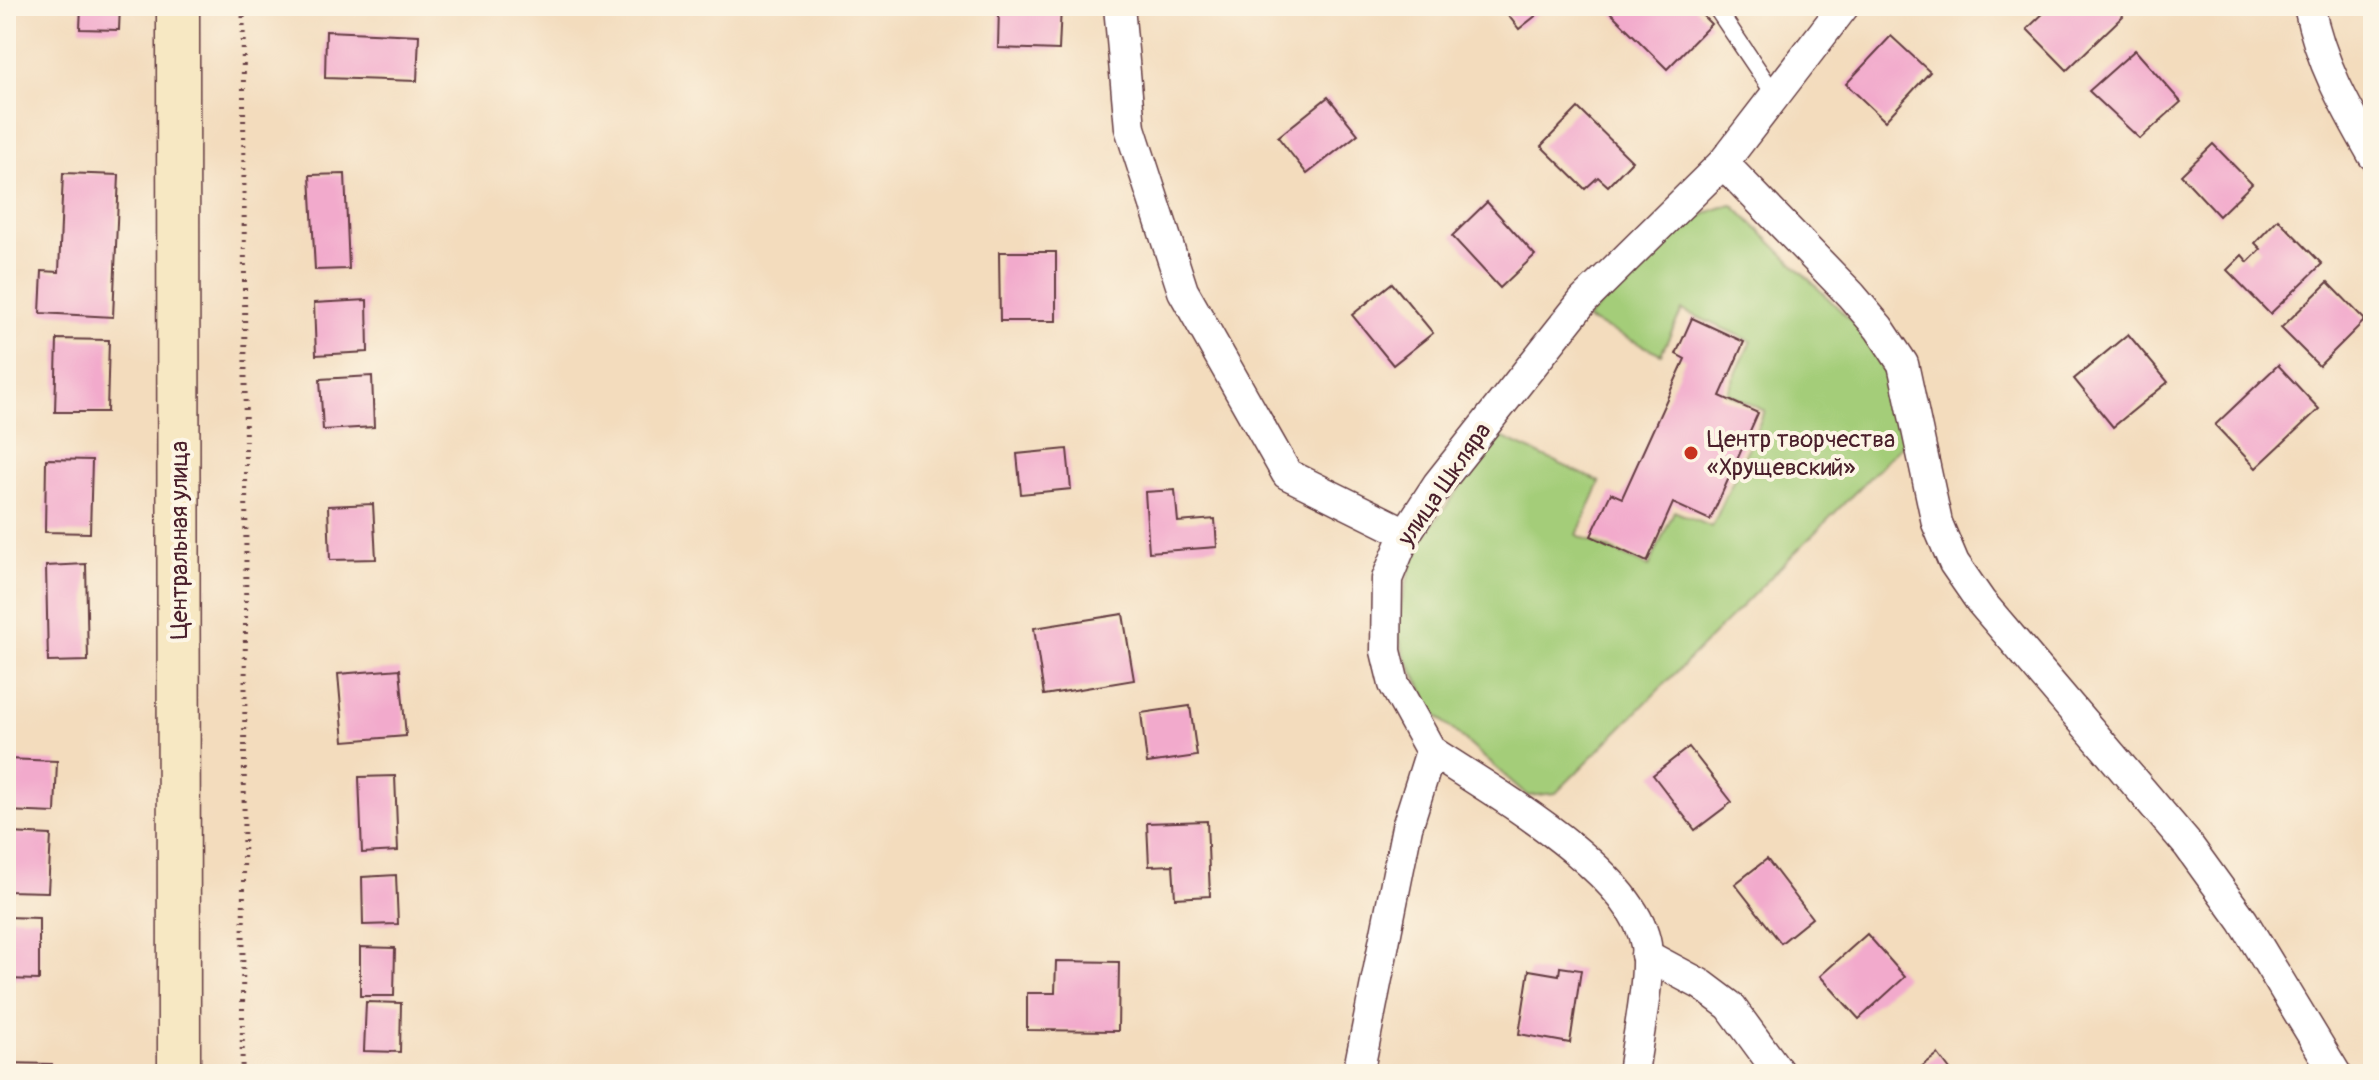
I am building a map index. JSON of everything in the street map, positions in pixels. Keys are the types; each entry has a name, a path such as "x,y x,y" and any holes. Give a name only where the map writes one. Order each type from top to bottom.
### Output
{"main road":[{"name":"Центральная улица","path":"178,6 179,1074"}],"street":[{"path":"1119,6 1130,128 1183,291 1287,474 1406,533"},
{"name":"улица Шкляра","path":"1431,751 1394,684 1386,651 1387,579 1406,533 1438,484 1583,301 1723,163 1844,6"},
{"path":"2309,6 2315,38 2333,85 2373,155"},
{"path":"1723,163 1851,295 1887,340 1903,364 1937,523 1954,563 1981,602 2188,845 2243,921 2336,1074"},
{"path":"1358,1074 1407,827 1431,751 1577,852 1630,910 1643,933 1646,955 1633,1074"},
{"path":"1646,955 1702,985 1730,1006 1780,1074"}],"lane":[{"path":"1715,6 1775,95"}],"path":[{"path":"242,1074 246,573 243,6"}],"green space":[{"path":"1733,205 1878,347 1907,440 1556,793 1528,796 1435,714 1405,656 1398,635 1399,611 1417,545 1499,436 1600,482 1577,535 1649,567 1674,511 1712,527 1765,411 1727,393 1751,341 1682,310 1661,354 1586,319 1675,234 1715,210"}],"building":[{"path":"81,6 120,6 119,30 80,29"},
{"path":"999,6 1061,6 1059,50 998,48"},
{"path":"1501,6 1548,6 1519,29"},
{"path":"1615,6 1693,6 1711,24 1667,69 1609,11"},
{"path":"2051,6 2113,6 2123,16 2067,70 2027,29"},
{"path":"326,31 419,35 417,81 325,78"},
{"path":"1891,36 1930,72 1885,121 1846,84"},
{"path":"2135,50 2181,102 2140,139 2089,91"},
{"path":"1328,97 1358,134 1307,174 1278,137"},
{"path":"1578,108 1632,161 1608,186 1598,177 1585,189 1541,146"},
{"path":"2213,144 2252,184 2219,216 2181,175"},
{"path":"63,173 119,175 113,317 40,313 42,271 59,272"},
{"path":"345,174 349,269 315,270 310,175"},
{"path":"1487,202 1535,255 1500,288 1452,236"},
{"path":"2278,219 2322,264 2270,314 2227,270 2242,255 2248,262 2261,249 2255,243"},
{"path":"999,252 1056,252 1056,321 1000,321"},
{"path":"2328,282 2365,320 2319,366 2281,328"},
{"path":"1392,283 1433,333 1393,365 1352,315"},
{"path":"367,300 368,352 316,355 314,303"},
{"name":"Центр творчества «Хрущевский»","path":"1692,318 1744,342 1720,396 1758,413 1710,520 1673,503 1647,562 1591,536 1611,493 1622,498 1685,359 1676,354"},
{"path":"2128,334 2168,382 2113,427 2074,379"},
{"path":"57,339 109,340 107,412 55,412"},
{"path":"2278,365 2319,409 2256,468 2215,425"},
{"path":"372,376 374,427 323,430 320,379"},
{"path":"1067,449 1071,489 1021,494 1017,454"},
{"path":"46,459 92,460 90,533 45,532"},
{"path":"1175,490 1178,522 1215,519 1217,547 1149,552 1145,492"},
{"path":"373,504 376,559 330,560 328,506"},
{"path":"86,564 88,661 48,662 46,566"},
{"path":"1123,614 1134,680 1044,695 1034,628"},
{"path":"400,669 406,736 344,741 338,674"},
{"path":"1190,706 1197,756 1147,763 1141,713"},
{"path":"1689,747 1732,802 1695,830 1653,775"},
{"path":"6,759 57,761 55,813 6,811"},
{"path":"395,776 398,851 362,853 359,777"},
{"path":"1207,821 1210,896 1175,898 1173,865 1149,866 1147,823"},
{"path":"10,833 51,835 48,892 7,891"},
{"path":"1767,859 1812,918 1781,943 1735,884"},
{"path":"396,875 398,924 363,925 362,877"},
{"path":"6,917 39,918 39,980 6,979"},
{"path":"1867,934 1905,977 1859,1019 1820,976"},
{"path":"360,947 395,948 394,996 360,996"},
{"path":"1056,961 1119,962 1118,1031 1027,1030 1027,993 1055,993"},
{"path":"1560,967 1581,970 1570,1043 1519,1034 1529,970 1559,975"},
{"path":"366,1002 401,1003 400,1052 364,1051"},
{"path":"1938,1054 1953,1074 1912,1074"},
{"path":"6,1063 52,1064 51,1074 6,1074"},
{"path":"360,1066 410,1067 410,1074 360,1074"}],"place":[{"name":"Центр творчества «Хрущевский»","path":"1691,453"}]}
